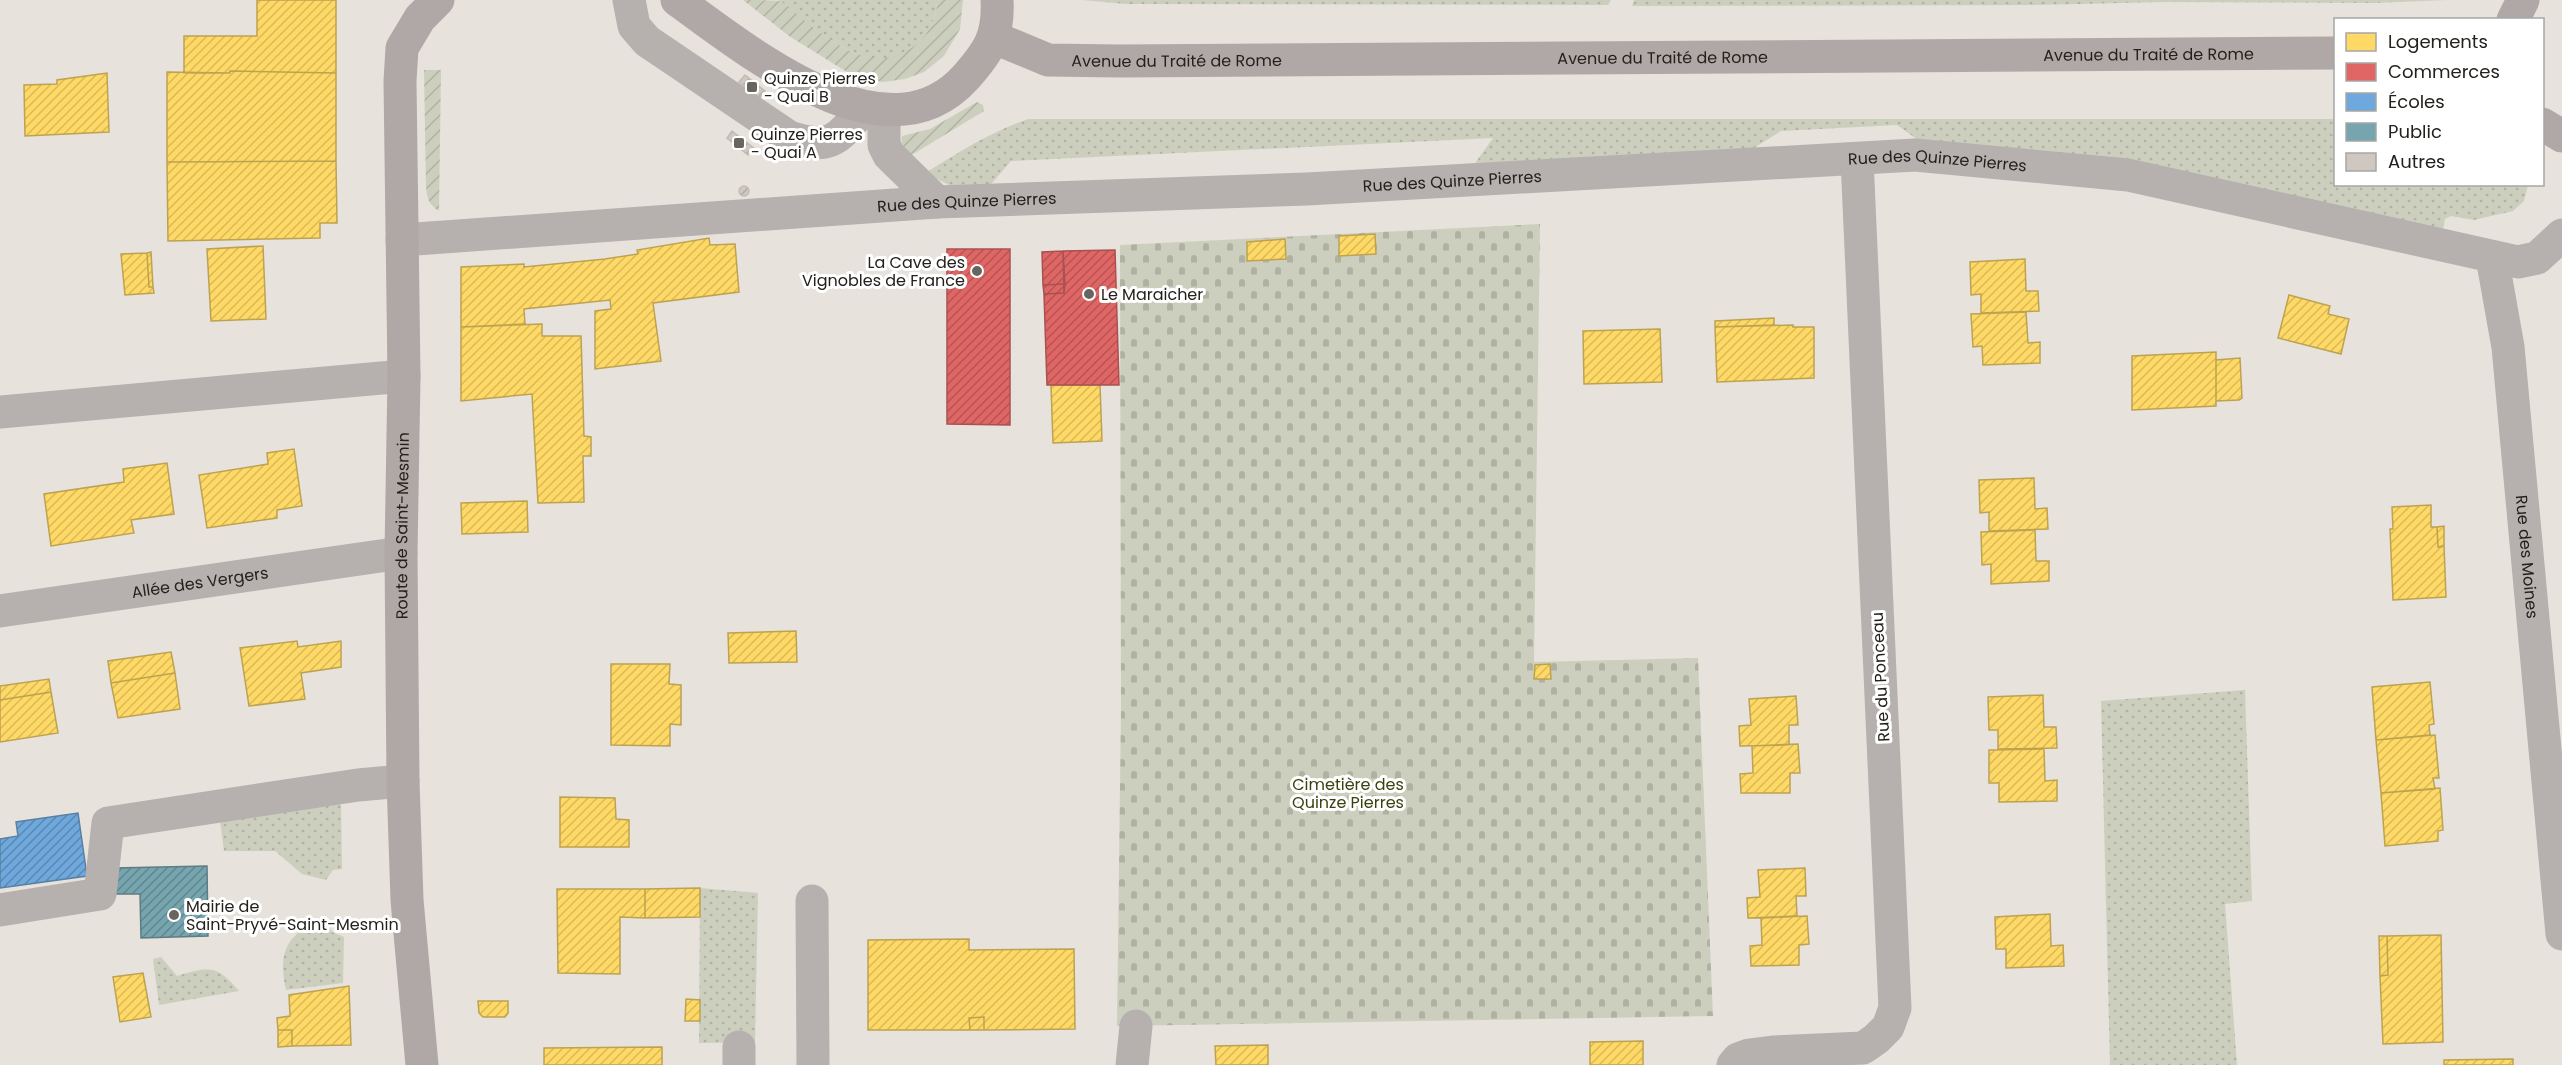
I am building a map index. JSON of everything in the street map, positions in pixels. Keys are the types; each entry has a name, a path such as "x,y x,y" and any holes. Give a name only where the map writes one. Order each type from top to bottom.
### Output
{"main road":[{"name":"Route de Saint-Mesmin","path":"422,1065 407,900 403,781 402,48 420,18 438,0"},
{"path":"677,0 735,41 809,88 874,109 920,107 943,96 960,84 995,38 997,0"},
{"path":"2514,18 2523,0"},
{"name":"Avenue du Traité de Rome","path":"995,38 1048,60 1119,61 2334,53"},
{"path":"2544,125 2562,136"}],"street":[{"path":"628,0 634,26 647,41 789,137 807,143 825,144 840,136 874,109 884,145 890,155 937,202"},
{"name":"Rue des Quinze Pierres","path":"402,240 937,202 1306,189 1915,155 2128,175 2482,255"},
{"name":"Rue du Ponceau","path":"1733,1065 1738,1059 1765,1053 1863,1048 1888,1027 1895,1008 1857,159"},
{"path":"2482,255 2518,262 2537,258 2557,247"},
{"name":"Rue des Moines","path":"2482,255 2508,346 2562,934"},
{"path":"0,412 404,376"},
{"name":"Allée des Vergers","path":"0,611 401,553"},
{"path":"0,909 100,894 108,823 358,785 403,781"},
{"path":"812,901 813,1065"},
{"path":"1132,1065 1136,1026"}],"green space":[{"path":"743,0 782,2 817,30 845,48 873,58 887,58 902,53 917,44 925,35 932,24 937,0 963,0 960,29 944,56 924,72 905,79 883,82 855,77 789,36"},
{"path":"778,0 937,0 937,6 932,24 917,44 897,57 875,59 861,56 830,40"},
{"path":"1082,0 1611,0 1608,5 1126,4"},
{"path":"1634,0 2448,0 2374,3 2163,2 2035,5 1632,6"},
{"path":"424,70 441,70 439,211 430,203 426,190"},
{"path":"977,102 983,105 984,111 910,156 902,142 902,136 930,129"},
{"path":"1028,119 2334,119 2334,186 2528,186 2524,201 2513,211 2474,220 2451,216 2445,219 2443,229 1921,142 1897,125 1781,131 1749,151 1473,166 1493,138 1011,161 986,190 957,189 925,173 988,136"},
{"name":"Cimetière des Quinze Pierres","path":"1540,224 1534,662 1698,658 1713,1016 1117,1026 1121,707 1120,245"},
{"path":"2245,690 2252,901 2225,904 2237,1065 2110,1065 2101,701"},
{"path":"341,801 342,869 333,870 326,880 302,874 275,851 224,851 220,821"},
{"path":"700,888 758,893 755,1042 699,1043"},
{"path":"326,920 332,932 344,937 343,983 286,990 283,964 288,944 302,930"},
{"path":"161,957 177,976 211,970 224,976 239,991 159,1005 153,959"}],"building: Logements":[{"path":"257,0 336,0 336,73 230,71 230,73 184,73 184,36 257,36"},
{"path":"230,71 336,73 336,161 167,162 167,72 230,73"},
{"path":"107,73 109,132 25,136 24,85 57,84 57,80"},
{"path":"336,161 337,223 320,223 320,238 168,241 167,162"},
{"path":"1375,234 1376,254 1339,256 1339,236"},
{"path":"709,238 710,245 735,244 739,292 653,303 661,361 595,369 595,311 611,309 610,300 524,309 525,324 461,327 461,267 524,264 524,267 605,259 638,254 637,250"},
{"path":"1285,239 1286,259 1247,261 1247,242"},
{"path":"263,246 266,319 211,321 207,249"},
{"path":"151,252 153,287 149,287 147,253"},
{"path":"147,253 149,287 153,287 154,293 125,295 121,254"},
{"path":"2025,259 2026,291 2038,291 2039,311 1981,313 1981,294 1971,295 1970,262"},
{"path":"2289,295 2330,306 2328,314 2349,319 2341,354 2278,338"},
{"path":"2026,312 2028,343 2040,342 2040,363 1983,365 1982,346 1973,347 1971,314"},
{"path":"1774,318 1774,325 1715,327 1715,321"},
{"path":"542,324 542,336 581,336 584,436 591,437 591,456 583,456 584,502 538,503 532,394 461,401 461,327"},
{"path":"1793,325 1793,327 1814,327 1814,378 1717,382 1715,327"},
{"path":"1660,329 1662,382 1584,384 1583,331"},
{"path":"2216,352 2216,406 2132,410 2132,356"},
{"path":"2240,358 2242,398 2216,401 2216,360"},
{"path":"1051,385 1100,385 1102,441 1053,443"},
{"path":"294,449 302,506 277,510 277,518 207,528 199,475 268,464 267,453"},
{"path":"167,463 174,514 131,520 134,533 51,546 44,494 124,482 123,469"},
{"path":"2034,478 2035,509 2047,508 2048,529 1989,531 1989,512 1980,513 1979,480"},
{"path":"527,501 528,532 462,534 461,503"},
{"path":"2431,505 2431,527 2437,527 2438,547 2444,546 2446,597 2393,600 2390,529 2393,529 2392,507"},
{"path":"2444,526 2444,546 2438,547 2437,527"},
{"path":"2035,530 2036,561 2049,561 2049,581 1991,584 1991,564 1982,565 1981,532"},
{"path":"796,631 797,662 729,663 728,633"},
{"path":"297,641 298,647 341,641 341,667 301,673 305,699 249,706 240,648"},
{"path":"171,652 175,673 111,683 108,661"},
{"path":"611,664 670,664 669,684 681,685 681,725 670,724 670,746 611,745"},
{"path":"1550,664 1551,679 1534,679 1535,665"},
{"path":"175,673 180,709 118,718 111,683"},
{"path":"49,679 51,692 0,700 0,686"},
{"path":"2430,682 2434,724 2429,725 2430,735 2376,740 2372,687"},
{"path":"51,692 58,733 0,742 0,700"},
{"path":"2043,695 2044,727 2056,727 2057,748 1998,749 1998,730 1989,730 1988,697"},
{"path":"1796,696 1798,725 1789,725 1789,745 1740,746 1739,726 1751,725 1749,699"},
{"path":"2435,735 2439,778 2433,778 2435,789 2381,793 2376,740"},
{"path":"1798,744 1800,773 1790,773 1790,793 1741,793 1740,774 1753,773 1752,746"},
{"path":"2044,749 2045,781 2057,780 2057,801 1999,802 1999,783 1989,783 1989,750"},
{"path":"2440,788 2443,830 2438,831 2438,841 2385,846 2381,793"},
{"path":"560,797 615,798 616,819 629,820 629,847 560,847"},
{"path":"1805,868 1806,896 1796,896 1797,916 1748,918 1747,898 1760,897 1758,870"},
{"path":"700,888 700,917 645,918 645,889"},
{"path":"557,889 645,889 645,918 620,917 620,974 558,973"},
{"path":"2050,914 2051,946 2063,945 2064,966 2006,968 2006,949 1996,949 1995,917"},
{"path":"1807,916 1809,944 1799,945 1799,965 1751,966 1750,946 1762,945 1761,918"},
{"path":"2441,935 2443,1042 2383,1044 2380,976 2388,975 2387,936"},
{"path":"2379,936 2387,936 2388,975 2380,976"},
{"path":"969,939 969,950 1074,949 1075,1029 984,1030 984,1017 969,1018 970,1030 868,1030 868,940"},
{"path":"143,973 151,1017 120,1022 113,977"},
{"path":"349,986 351,1045 292,1046 292,1030 278,1030 277,1018 290,1016 289,995"},
{"path":"686,999 700,1000 700,1021 685,1021"},
{"path":"478,1001 508,1001 508,1013 505,1017 483,1017 479,1013"},
{"path":"984,1017 984,1030 970,1030 969,1018"},
{"path":"278,1030 292,1030 292,1046 278,1047"},
{"path":"1643,1041 1643,1065 1590,1065 1590,1042"},
{"path":"1268,1045 1268,1065 1216,1065 1215,1046"},
{"path":"662,1047 662,1065 544,1065 544,1048"},
{"path":"2513,1059 2513,1065 2444,1065 2444,1060"}],"building: Commerces":[{"path":"947,249 1010,249 1010,425 947,424"},
{"path":"1115,250 1119,385 1047,385 1044,294 1064,293 1063,251"},
{"path":"1063,251 1065,284 1043,285 1042,252"},
{"path":"1065,284 1064,293 1044,294 1043,285"}],"building: Écoles":[{"path":"78,813 87,876 0,888 0,839 18,836 16,822"}],"building: Public":[{"name":"Mairie de Saint-Pryvé-Saint-Mesmin","path":"207,866 208,936 141,938 140,894 114,894 114,868"}],"building: Autres":[{"path":"745,75 765,91 760,98 739,82"},
{"path":"732,131 754,148 748,155 727,138"},
{"path":"744,186 748,187 748,195 744,196 740,195 739,191 740,187"}],"place":[{"name":"Quinze Pierres - Quai B","path":"752,87"},
{"name":"Quinze Pierres - Quai A","path":"739,143"},
{"name":"La Cave des Vignobles de France","path":"977,271"},
{"name":"Le Maraicher","path":"1089,294"},
{"name":"Mairie de Saint-Pryvé-Saint-Mesmin","path":"174,915"}]}
